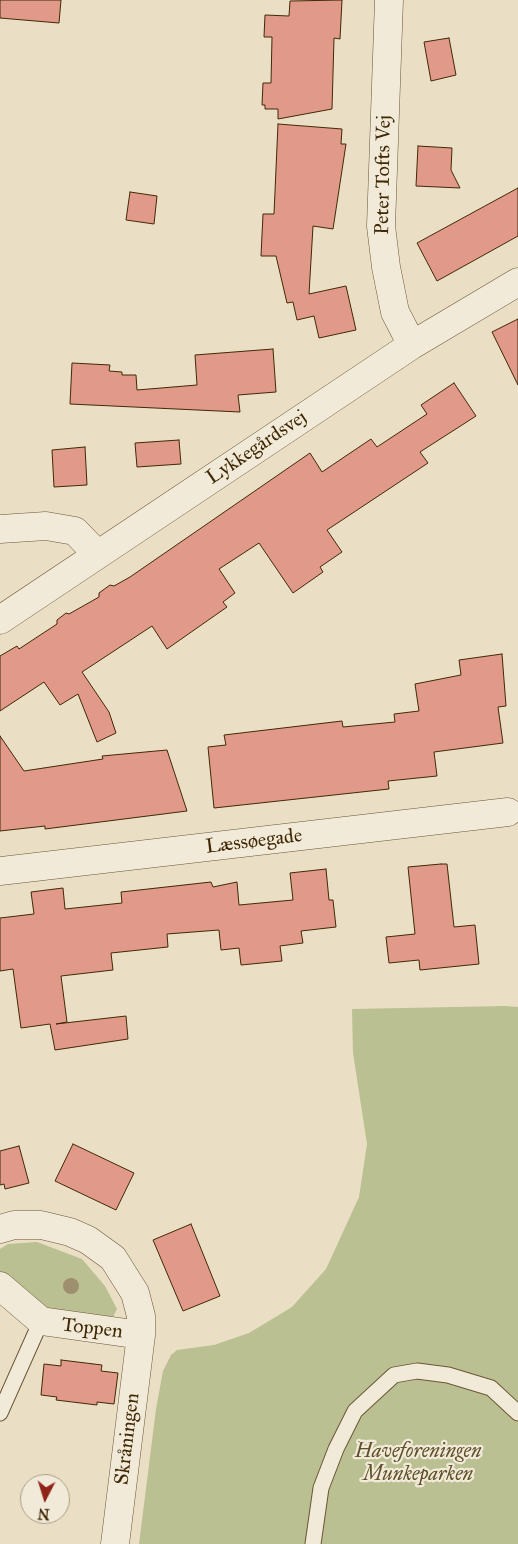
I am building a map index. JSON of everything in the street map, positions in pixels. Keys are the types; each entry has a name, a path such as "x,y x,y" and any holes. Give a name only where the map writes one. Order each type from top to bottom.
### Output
{"street":[{"name":"Peter Tofts Vej","path":"389,0 381,226 395,312 412,345"},
{"name":"Lykkegårdsvej","path":"0,620 412,345 518,282"},
{"path":"0,529 46,526 75,531 97,554"},
{"name":"Læssøegade","path":"0,871 508,812"},
{"name":"Toppen","path":"0,1230 14,1225 41,1225 88,1240 113,1258 135,1293 141,1316 141,1335 41,1321 0,1286"},
{"name":"Skråningen","path":"115,1544 141,1335"}],"lane":[{"path":"0,1413 41,1321"},
{"path":"313,1544 321,1488 336,1449 355,1411 394,1374 417,1371 448,1375 491,1388 518,1413"}],"green space":[{"name":"Haveforeningen Munkeparken","path":"518,1007 518,1544 139,1544 156,1409 163,1371 171,1355 177,1350 214,1345 249,1333 292,1307 326,1269 359,1197 367,1144 353,1053 352,1009"},
{"path":"37,1242 82,1259 105,1286 117,1309 113,1317 64,1313 39,1306 2,1276 0,1273 0,1249 8,1244"}],"building":[{"path":"0,0 61,0 59,23 0,18"},
{"path":"342,0 340,39 334,38 332,109 278,119 278,109 265,109 265,105 262,105 263,83 271,83 272,37 264,37 265,15 289,16 290,1"},
{"path":"449,38 456,75 431,81 424,42"},
{"path":"278,124 342,129 341,144 346,144 333,229 313,226 309,294 346,286 356,330 319,338 314,316 297,320 293,302 287,303 276,256 261,256 263,214 274,214"},
{"path":"418,146 452,148 451,170 460,188 416,186"},
{"path":"518,188 518,236 437,281 417,243"},
{"path":"130,192 157,196 154,224 126,220"},
{"path":"518,319 518,385 492,332"},
{"path":"273,349 276,392 238,395 240,412 70,404 72,363 110,365 109,371 122,372 122,375 136,375 137,390 197,385 195,355"},
{"path":"454,383 476,416 420,452 428,463 327,530 342,552 320,567 323,572 293,593 259,543 219,569 235,593 223,602 227,607 167,649 152,626 82,672 109,712 116,733 97,742 78,694 60,705 44,682 0,711 0,656 17,646 19,649 57,624 57,620 66,613 69,614 99,597 99,593 110,585 114,586 130,577 310,453 322,472 371,439 377,447 427,414 421,405"},
{"path":"179,440 181,464 137,467 135,443"},
{"path":"85,447 87,485 54,487 52,450"},
{"path":"502,654 506,706 498,707 503,743 434,752 437,776 388,781 389,789 214,808 208,747 226,745 224,735 342,721 343,727 395,722 394,714 419,711 415,684 461,675 459,660"},
{"path":"0,736 24,771 103,759 102,756 167,750 187,811 45,829 45,826 0,831"},
{"path":"447,864 454,927 475,925 479,964 420,970 419,960 389,963 386,937 415,934 408,867"},
{"path":"326,869 329,900 333,900 336,927 301,931 303,943 280,946 282,961 241,965 239,948 221,950 219,930 167,934 168,947 111,953 113,970 61,976 67,1022 56,1024 126,1016 128,1039 55,1050 50,1024 21,1028 13,969 0,971 0,918 34,914 31,892 63,888 65,909 122,903 121,892 211,882 213,887 237,882 239,905 293,900 290,873"},
{"path":"73,1144 134,1173 116,1210 55,1181"},
{"path":"19,1146 29,1183 5,1189 4,1184 0,1185 0,1151"},
{"path":"191,1224 220,1296 183,1311 153,1240"},
{"path":"61,1360 102,1365 101,1371 118,1373 114,1404 97,1402 97,1405 56,1400 57,1397 41,1395 44,1364 61,1366"}]}
